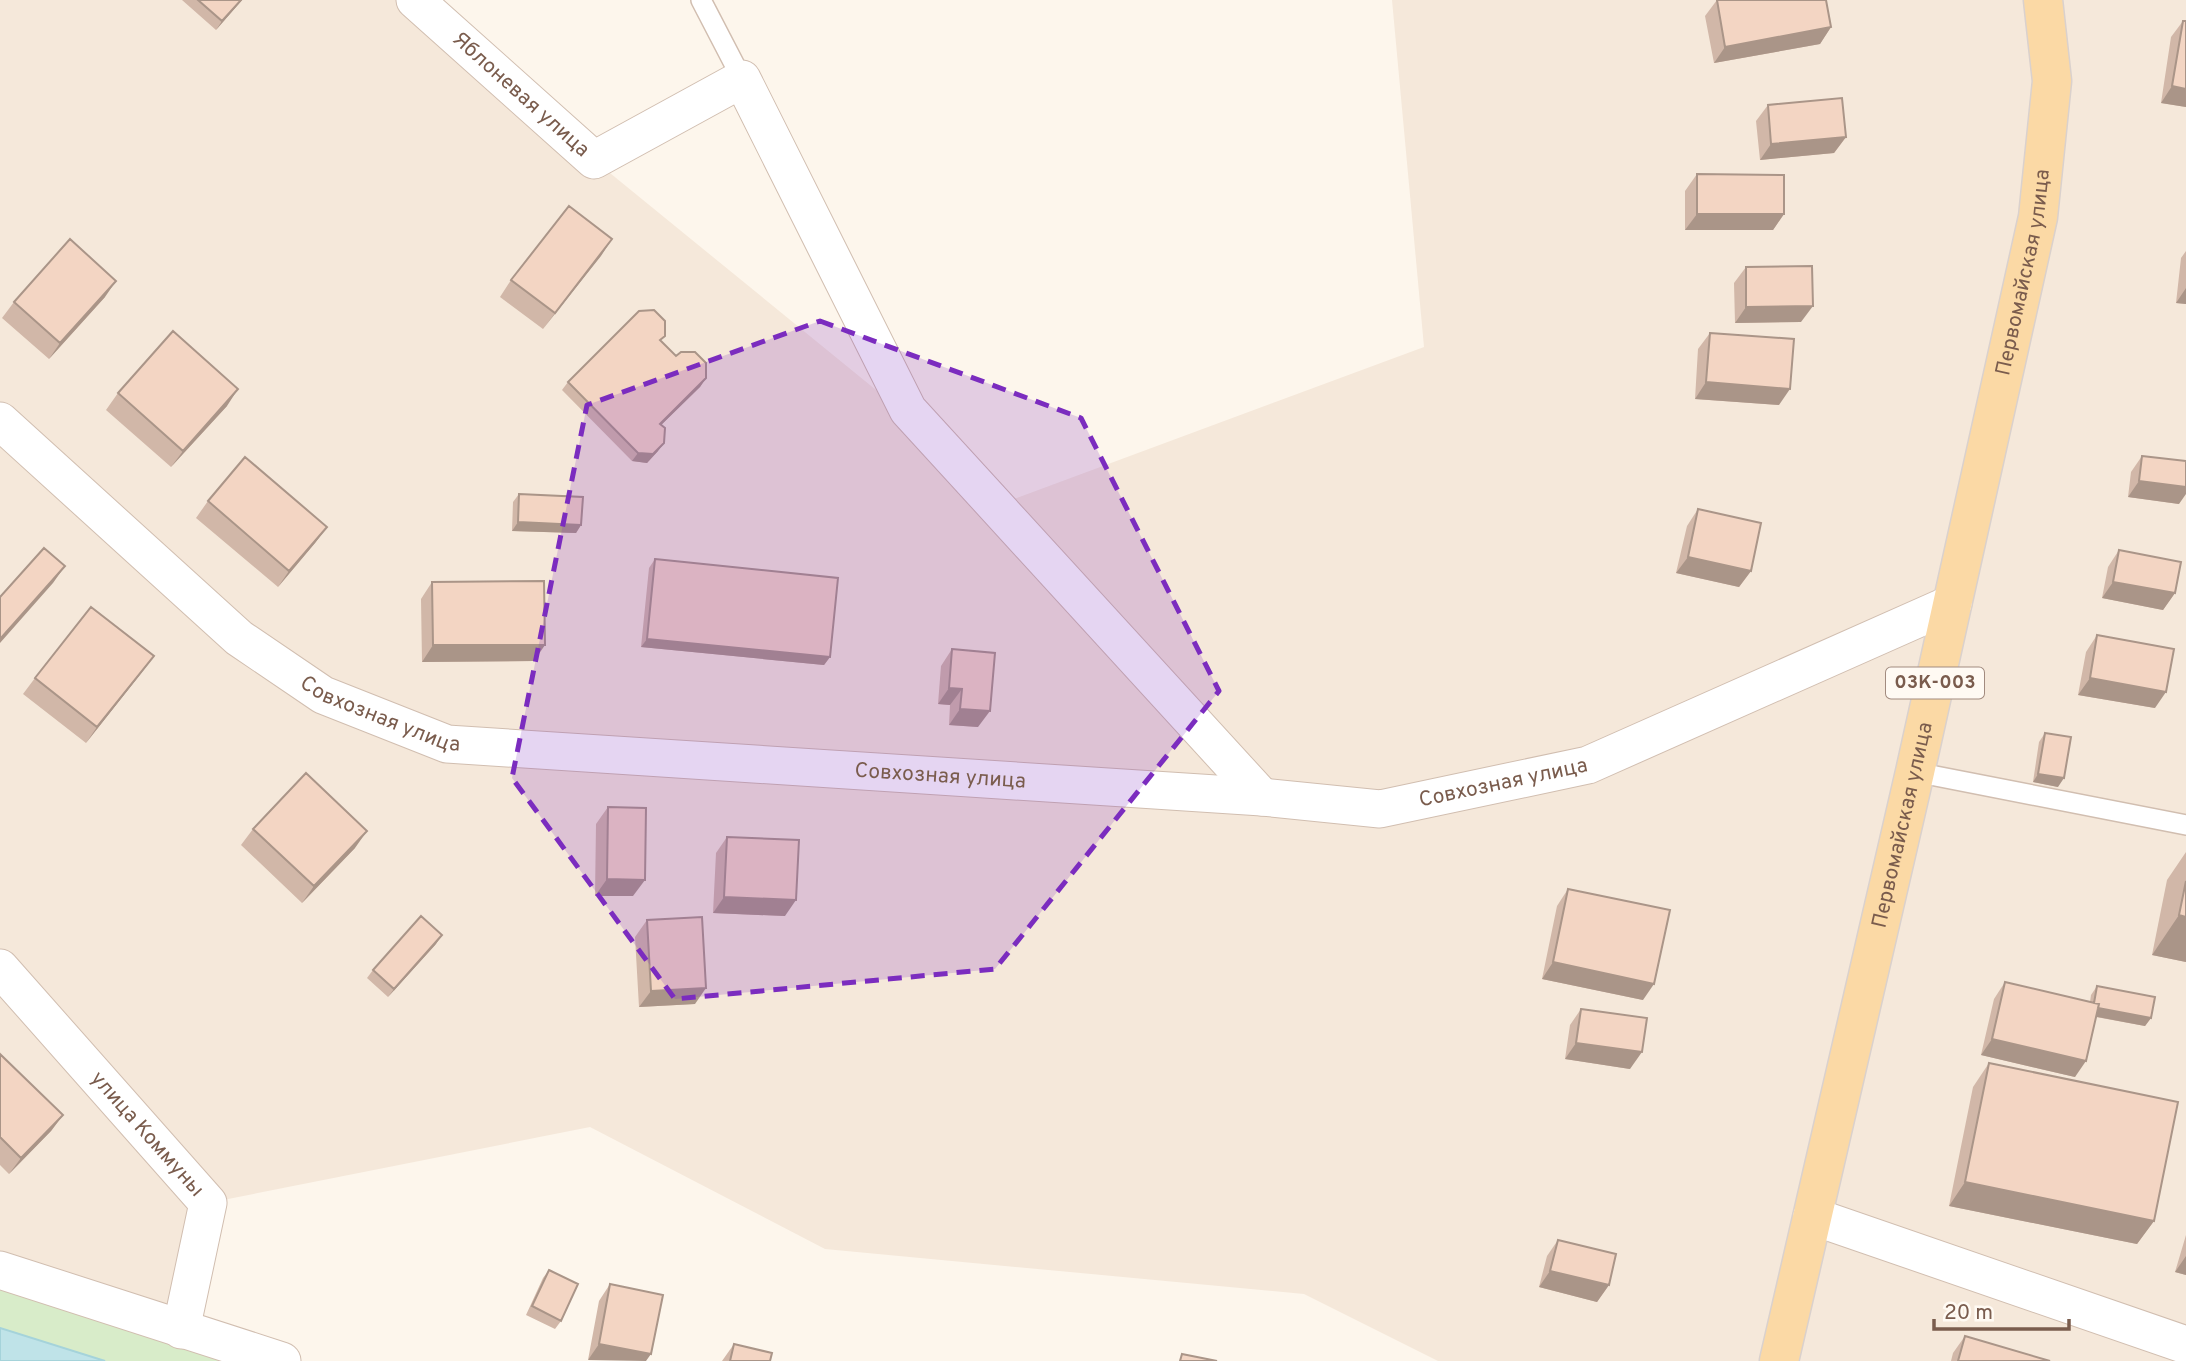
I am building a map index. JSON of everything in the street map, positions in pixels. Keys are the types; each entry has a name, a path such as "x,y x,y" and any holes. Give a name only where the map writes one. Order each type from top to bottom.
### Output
{"main road":[{"name":"Первомайская улица","path":"1779,1361 1954,603 2038,217 2052,81 2043,0"}],"street":[{"name":"Яблоневая улица","path":"415,0 594,160 742,79"},
{"path":"742,79 908,410 1262,797"},
{"name":"Совхозная улица","path":"0,421 239,638 323,695 447,744 1262,797 1380,808 1588,765 1954,603"},
{"name":"улица Коммуны","path":"0,968 208,1203 181,1330"},
{"path":"1812,1216 2186,1345"},
{"path":"0,1270 282,1361"}],"lane":[{"path":"701,0 742,79"},
{"path":"1915,772 2186,825"}],"highlighted area":[{"path":"820,321 1081,418 1219,691 995,969 675,999 512,778 587,405"}],"shaded area":[{"path":"0,0 415,0 594,160 1011,500 1424,347 1392,0 2186,0 2186,1361 1438,1361 1304,1294 825,1249 590,1127 208,1203 181,1330 0,1270"}],"green space":[{"path":"0,1277 267,1361 0,1361"}],"water":[{"path":"0,1328 105,1361 0,1361"}],"building":[{"path":"198,0 241,0 222,21"},
{"path":"1717,0 1826,0 1831,27 1725,47"},
{"path":"2183,21 2186,21 2186,89 2172,86"},
{"path":"1842,98 1846,137 1771,144 1768,105"},
{"path":"1697,174 1784,175 1784,214 1697,214"},
{"path":"569,206 612,239 555,313 511,280"},
{"path":"70,239 116,281 60,343 14,302"},
{"path":"1812,266 1813,306 1746,307 1746,267"},
{"path":"654,310 665,321 665,336 660,340 676,356 681,352 695,352 706,363 706,378 660,424 665,428 664,443 653,454 638,453 568,382 639,311"},
{"path":"173,331 238,389 183,451 118,393"},
{"path":"1710,333 1794,339 1790,389 1706,382"},
{"path":"2142,456 2186,461 2186,487 2139,481"},
{"path":"245,457 327,527 289,571 208,501"},
{"path":"519,494 583,497 581,525 518,522"},
{"path":"1698,509 1761,523 1751,571 1688,557"},
{"path":"44,548 65,566 0,639 0,597"},
{"path":"2119,550 2181,562 2175,593 2113,582"},
{"path":"655,559 838,578 830,657 647,639"},
{"path":"544,581 545,645 433,645 432,582"},
{"path":"91,607 154,656 97,727 35,678"},
{"path":"2097,635 2174,649 2166,692 2090,678"},
{"path":"952,649 995,653 990,711 960,709 962,689 949,688"},
{"path":"2045,733 2071,737 2064,778 2038,774"},
{"path":"306,773 367,831 314,886 253,829"},
{"path":"608,807 646,808 645,880 607,879"},
{"path":"727,837 799,840 796,900 724,897"},
{"path":"2186,881 2186,917 2179,915"},
{"path":"1568,889 1670,910 1654,984 1553,962"},
{"path":"421,916 442,935 394,989 373,970"},
{"path":"702,917 706,988 651,991 647,920"},
{"path":"2005,982 2099,1004 2086,1061 1992,1039"},
{"path":"2097,986 2155,997 2151,1018 2098,1008 2099,1004 2094,1003"},
{"path":"1581,1009 1647,1018 1642,1052 1576,1043"},
{"path":"0,1054 63,1115 21,1158 0,1137"},
{"path":"1989,1063 2178,1102 2154,1221 1965,1182"},
{"path":"1558,1240 1616,1254 1609,1285 1550,1271"},
{"path":"549,1270 578,1284 561,1321 532,1306"},
{"path":"610,1284 663,1295 651,1354 599,1344"},
{"path":"1965,1336 2050,1361 1958,1361"},
{"path":"734,1344 772,1353 770,1361 730,1361"},
{"path":"1182,1354 1217,1361 1180,1361"}]}
